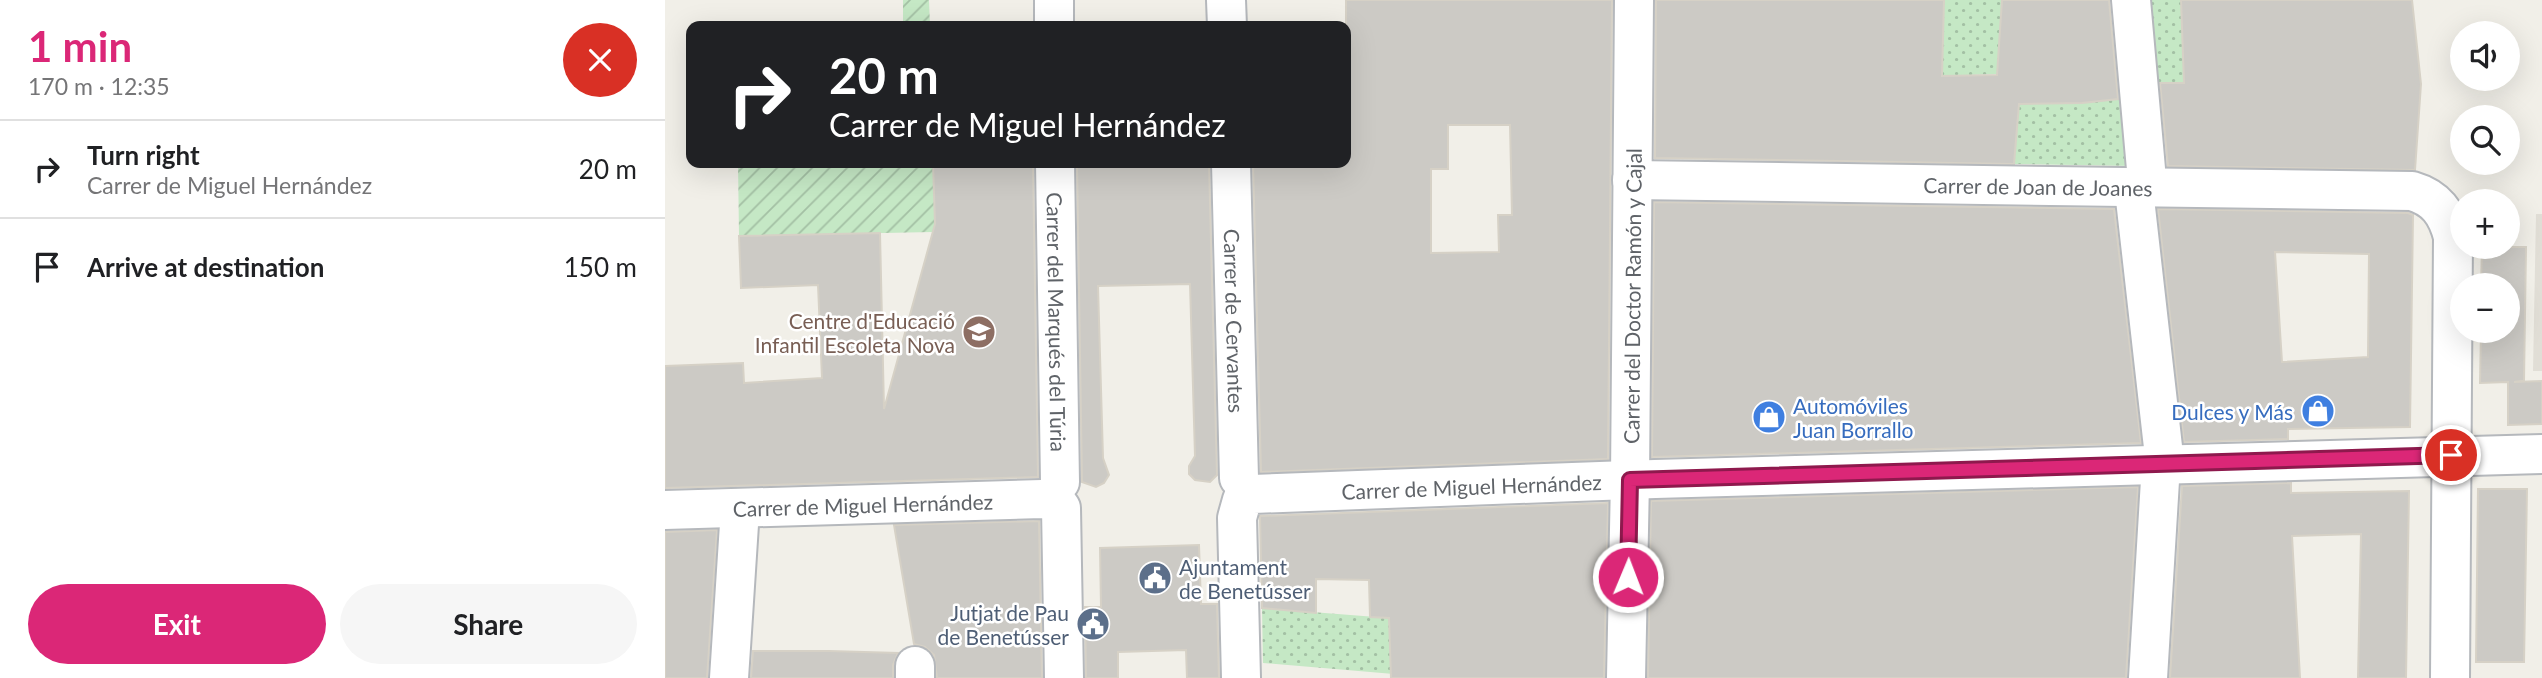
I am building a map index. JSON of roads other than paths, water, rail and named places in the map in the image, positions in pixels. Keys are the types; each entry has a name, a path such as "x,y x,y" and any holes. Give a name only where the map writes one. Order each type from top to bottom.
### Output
{"street":[{"path":"1054,0 1054,21"},
{"path":"1226,0 1227,21"},
{"name":"Carrer del Doctor Ramón y Cajal","path":"1626,678 1634,0"},
{"path":"2131,0 2140,184 2162,455 2148,678"},
{"name":"Carrer del Marqués del Túria","path":"1055,168 1064,678"},
{"name":"Carrer de Cervantes","path":"1231,168 1240,489 1237,519 1241,678"},
{"name":"Carrer de Joan de Joanes","path":"1632,180 2413,191 2427,195 2439,205 2450,223 2453,237 2451,455"},
{"name":"Carrer de Miguel Hernández","path":"1240,489 1253,494 1630,480 2162,455 2542,454"},
{"path":"2449,678 2451,455"},
{"name":"Carrer de Miguel Hernández","path":"665,510 1052,499 1060,493"},
{"path":"729,678 740,509"}],"place":[{"name":"Centre d'Educació Infantil Escoleta Nova","path":"979,332"},
{"name":"Dulces y Más","path":"2318,411"},
{"name":"Automóviles Juan Borrallo","path":"1769,417"},
{"name":"Ajuntament de Benetússer","path":"1155,578"},
{"name":"Jutjat de Pau de Benetússer","path":"1093,624"}]}
